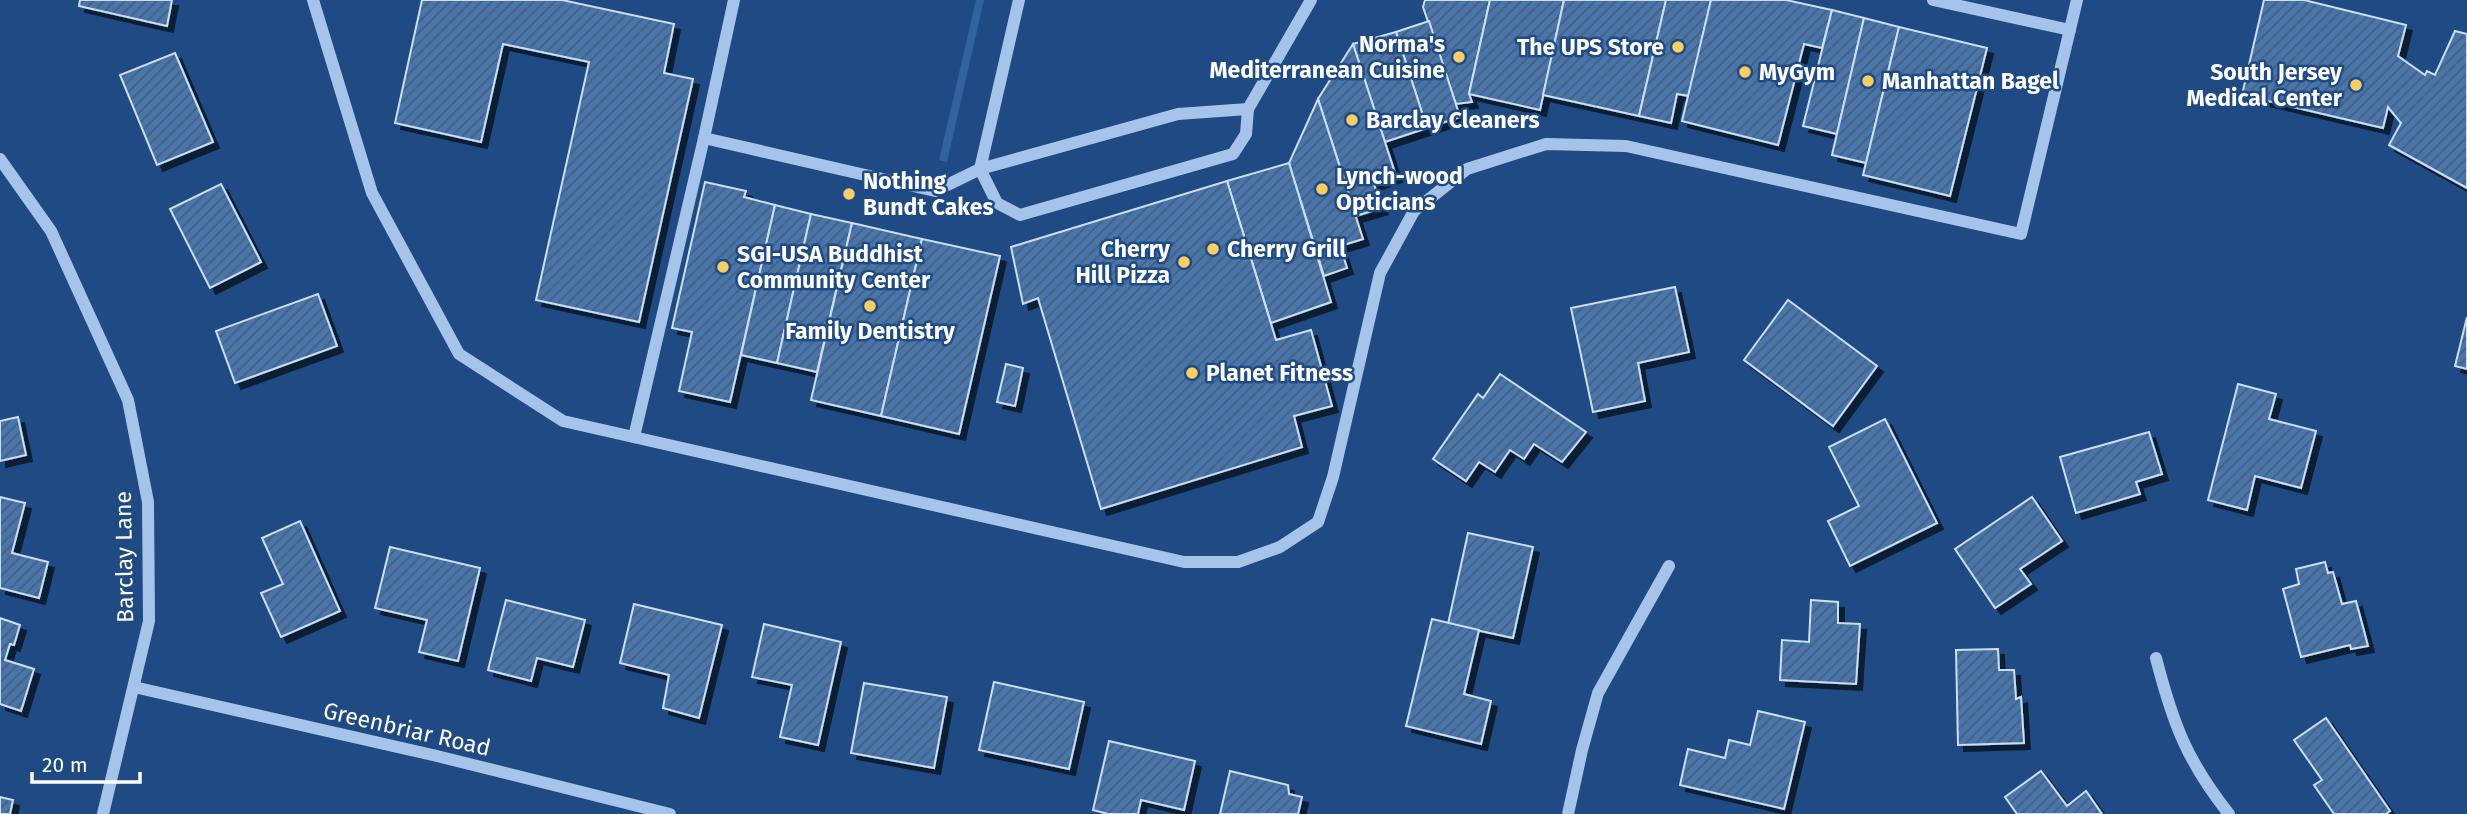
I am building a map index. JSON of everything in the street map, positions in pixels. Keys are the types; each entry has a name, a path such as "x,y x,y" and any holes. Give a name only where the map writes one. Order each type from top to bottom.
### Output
{"street":[{"path":"313,0 372,193 459,354 563,421 1184,562 1238,562 1280,547 1318,522 1333,478 1380,272 1415,211 1467,169 1546,144 1626,146 2021,234 2077,0"},
{"path":"634,437 734,0"},
{"path":"1019,0 980,169 998,203 1020,215 1233,153 1245,134 1248,109 1311,0"},
{"path":"1933,0 2070,30"},
{"path":"704,138 935,191 980,169 1178,114 1248,109"},
{"name":"Barclay Lane","path":"0,159 51,231 128,400 148,502 149,621 103,814"},
{"path":"1568,814 1581,750 1598,693 1669,566"},
{"path":"2156,658 2170,710 2185,749 2207,786 2229,814"},
{"name":"Greenbriar Road","path":"134,687 437,756 670,814"}],"shaded area":[{"path":"976,0 984,0 947,162 939,160"}],"building":[{"path":"80,0 172,0 167,26 79,6"},
{"path":"422,0 562,0 674,24 664,73 693,79 639,322 536,300 589,62 503,44 481,142 395,123"},
{"name":"Norma's Mediterranean Cuisine","path":"1425,0 1490,0 1469,94 1472,102 1456,104 1423,7"},
{"path":"1490,0 1564,0 1540,110 1469,94"},
{"path":"1564,0 1666,0 1639,116 1543,95"},
{"name":"The UPS Store","path":"1666,0 1711,0 1689,96 1677,94 1671,123 1639,116"},
{"name":"MyGym","path":"1711,0 1786,0 1832,10 1822,48 1804,44 1778,145 1682,121"},
{"name":"South Jersey Medical Center","path":"2264,0 2304,0 2406,25 2398,56 2425,75 2427,71 2435,75 2455,31 2467,34 2467,188 2389,145 2401,123 2388,107 2383,128 2242,95"},
{"path":"1832,10 1864,18 1837,134 1803,126"},
{"name":"Manhattan Bagel","path":"1864,18 1899,27 1866,163 1832,155"},
{"path":"1429,21 1460,117 1427,128 1396,32"},
{"path":"1899,27 1987,48 1950,196 1863,175"},
{"path":"1396,32 1427,128 1385,142 1353,44"},
{"name":"Barclay Cleaners","path":"1353,44 1396,176 1374,184 1382,208 1356,216 1318,99"},
{"path":"175,53 213,142 157,165 120,75"},
{"name":"Lynch-wood Opticians","path":"1318,99 1363,239 1340,246 1347,268 1324,276 1289,163"},
{"path":"1289,163 1331,302 1271,323 1227,181"},
{"name":"Planet Fitness","path":"1227,181 1276,340 1311,330 1332,406 1294,416 1302,447 1101,509 1038,298 1023,304 1011,247"},
{"name":"SGI-USA Buddhist Community Center","path":"705,182 746,191 744,197 775,205 730,402 679,391 692,332 672,328"},
{"path":"221,184 261,262 210,288 170,209"},
{"path":"775,205 811,214 777,363 741,355"},
{"path":"811,214 852,223 817,372 777,363"},
{"name":"Family Dentistry","path":"852,223 922,239 881,416 811,400"},
{"path":"922,239 1000,256 959,434 881,416"},
{"path":"1675,287 1689,352 1638,363 1645,401 1593,412 1571,308"},
{"path":"318,294 337,346 235,383 216,331"},
{"path":"1788,300 1877,366 1833,426 1744,360"},
{"path":"2467,317 2467,369 2455,366"},
{"path":"1006,364 1023,368 1015,406 997,402"},
{"path":"1500,374 1586,432 1562,462 1534,444 1524,459 1510,450 1495,472 1479,462 1466,481 1433,459 1478,394 1483,398"},
{"path":"2238,384 2276,394 2269,419 2316,431 2301,488 2255,476 2247,510 2208,500"},
{"path":"18,417 26,455 0,461 0,421"},
{"path":"1885,419 1937,523 1850,566 1828,521 1859,506 1829,447"},
{"path":"2149,432 2162,474 2136,482 2140,494 2076,513 2060,457"},
{"path":"0,497 25,503 12,553 48,562 39,598 0,588"},
{"path":"2032,497 2062,541 2020,569 2031,584 1995,608 1955,549"},
{"path":"300,521 340,611 281,637 261,593 283,584 262,538"},
{"path":"1468,533 1533,547 1513,638 1448,624"},
{"path":"390,547 480,568 458,661 419,652 427,620 375,608"},
{"path":"2325,562 2328,573 2333,572 2342,604 2356,601 2368,646 2351,649 2350,645 2301,657 2283,589 2299,584 2296,569"},
{"path":"506,600 585,620 573,667 537,658 531,681 488,670"},
{"path":"1811,600 1838,602 1838,623 1860,624 1856,684 1780,680 1782,640 1809,642"},
{"path":"634,604 722,625 699,718 663,708 669,675 620,663"},
{"path":"0,618 20,625 14,645 10,644 5,660 34,669 21,711 0,704"},
{"path":"1432,619 1479,630 1464,694 1491,701 1481,744 1406,726"},
{"path":"764,624 841,642 818,745 780,737 792,685 752,677"},
{"path":"1998,649 1999,670 2014,670 2016,699 2021,697 2024,743 1958,745 1956,650"},
{"path":"994,682 1084,702 1069,769 979,750"},
{"path":"864,683 947,697 934,768 851,753"},
{"path":"1758,711 1805,722 1784,809 1680,785 1688,749 1725,758 1729,740 1750,745"},
{"path":"2326,718 2390,811 2386,814 2334,814 2314,785 2322,780 2294,740"},
{"path":"1109,741 1195,761 1184,810 1141,800 1138,814 1108,814 1093,810"},
{"path":"1230,771 1288,785 1289,794 1302,797 1298,814 1220,814"},
{"path":"2041,771 2067,806 2086,791 2102,814 2017,814 2005,797"},
{"path":"0,797 13,800 10,814 0,814"}],"place":[{"name":"The UPS Store","path":"1678,47"},
{"name":"Norma's Mediterranean Cuisine","path":"1459,57"},
{"name":"MyGym","path":"1745,72"},
{"name":"Manhattan Bagel","path":"1868,81"},
{"name":"South Jersey Medical Center","path":"2356,85"},
{"name":"Barclay Cleaners","path":"1352,120"},
{"name":"Lynch-wood Opticians","path":"1322,189"},
{"name":"Nothing Bundt Cakes","path":"849,194"},
{"name":"Cherry Grill","path":"1213,249"},
{"name":"Cherry Hill Pizza","path":"1184,262"},
{"name":"SGI-USA Buddhist Community Center","path":"723,267"},
{"name":"Family Dentistry","path":"870,306"},
{"name":"Planet Fitness","path":"1192,373"}]}
